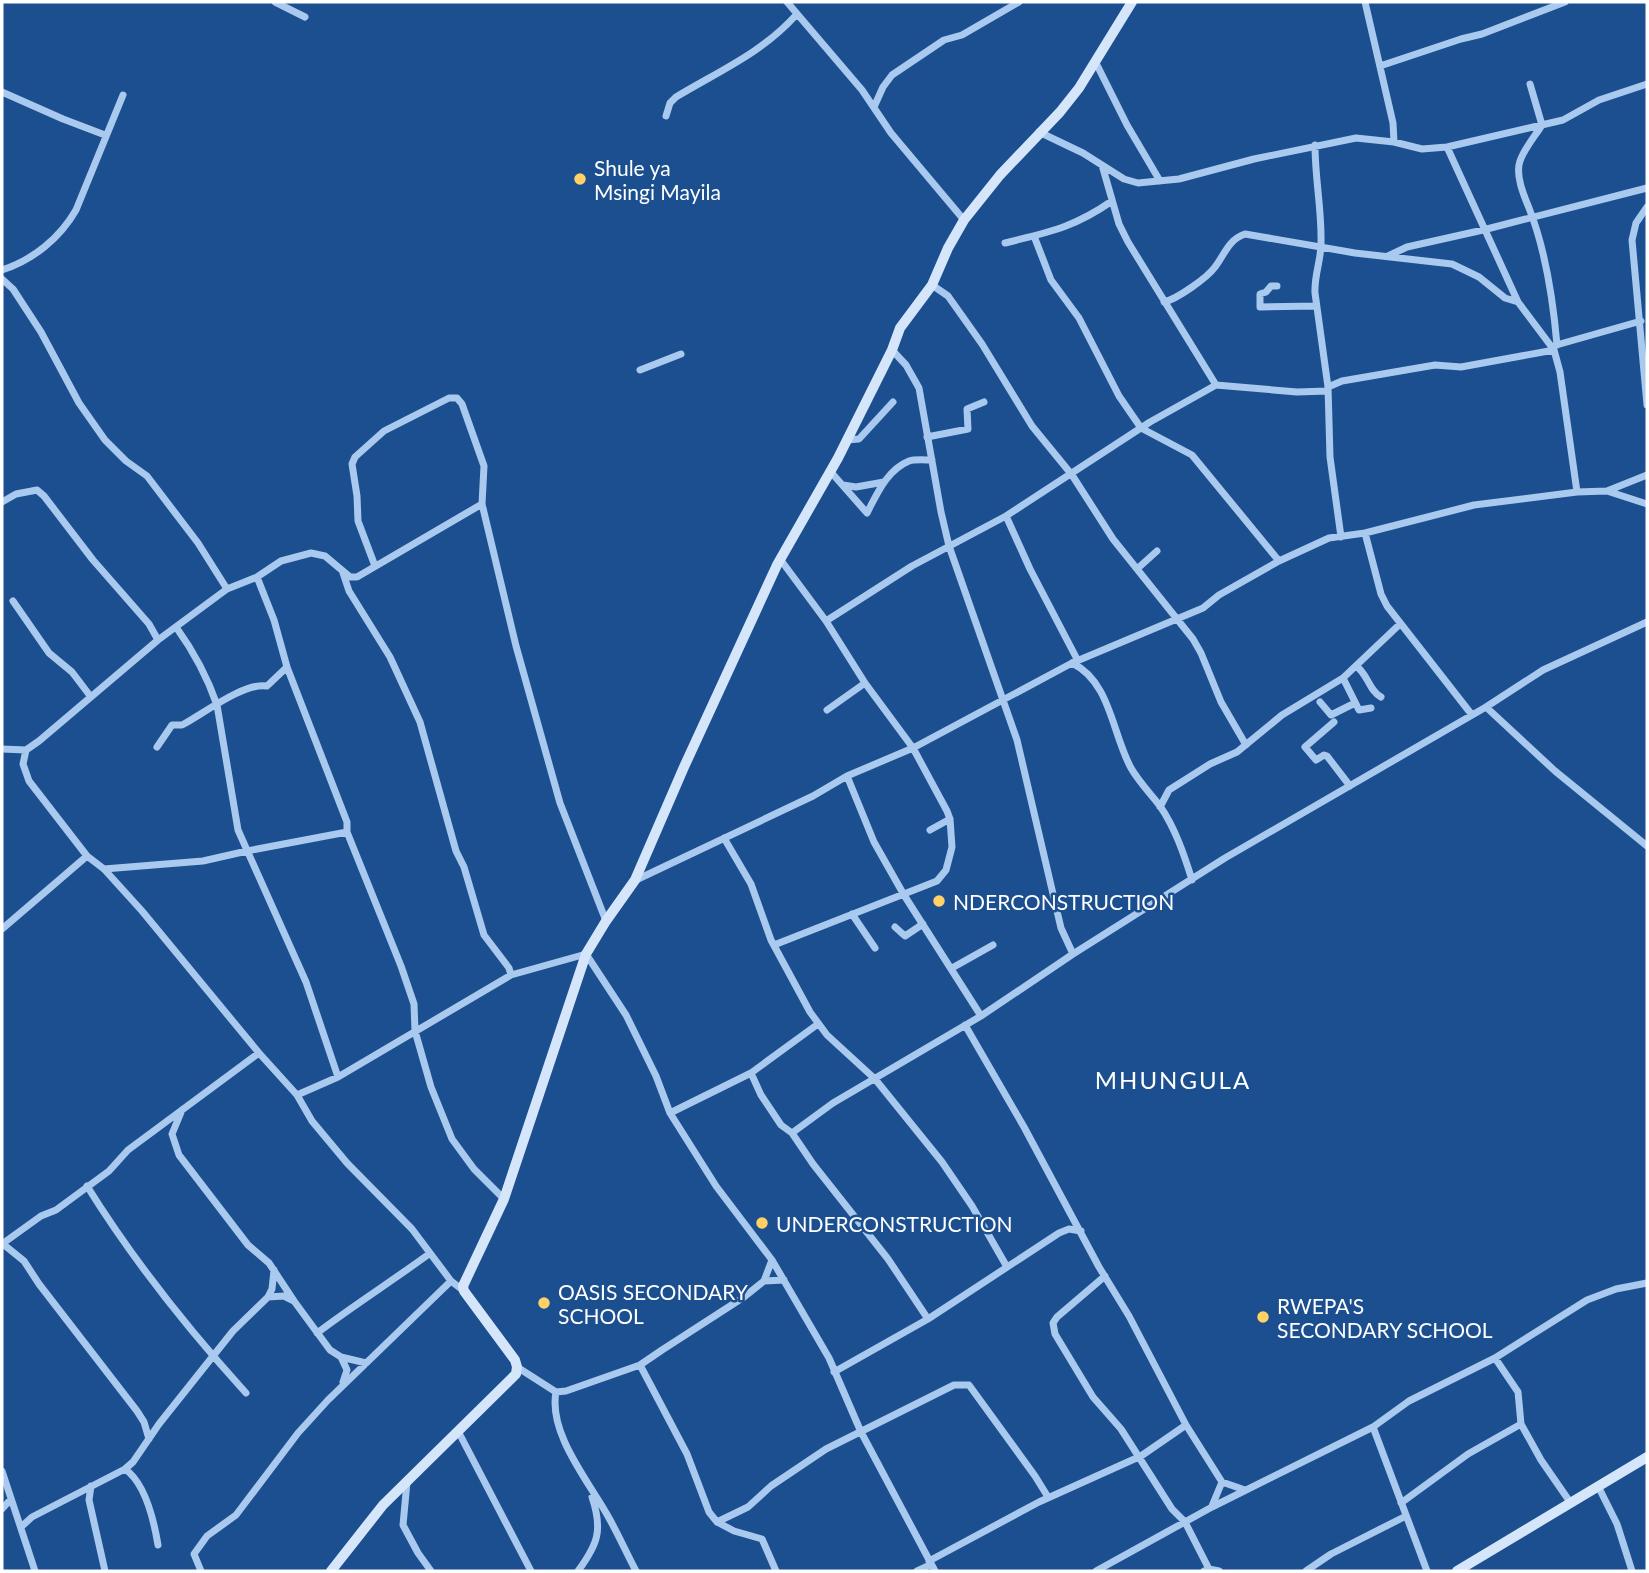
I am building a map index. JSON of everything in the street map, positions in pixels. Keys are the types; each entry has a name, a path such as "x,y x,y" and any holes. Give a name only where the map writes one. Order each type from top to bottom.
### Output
{"street":[{"path":"275,2 305,17"},
{"path":"787,2 964,220"},
{"path":"874,107 892,75 944,40 962,35 1019,2"},
{"path":"464,1291 464,1283 505,1199 586,954 635,880 780,559 847,440 892,350 896,336 932,285 964,220 1079,88 1132,2"},
{"path":"1365,2 1393,123 1394,142"},
{"path":"1380,66 1482,34 1565,2"},
{"path":"666,116 670,103 676,97 754,53 796,15"},
{"path":"1094,60 1127,125 1160,181"},
{"path":"1530,83 1542,125 1520,161 1519,169 1523,194 1544,259 1577,492"},
{"path":"1039,132 1133,183 1160,181 1179,179 1254,159 1356,138 1394,142 1422,149 1447,147 1519,128 1563,120 1599,100 1647,84"},
{"path":"2,92 105,135"},
{"path":"2,270 14,266 49,243 69,223 122,95"},
{"path":"1315,145 1321,246 1315,280 1328,389 1330,457 1340,537"},
{"path":"1447,147 1518,302 1555,347"},
{"path":"1101,164 1119,224 1128,242 1216,385"},
{"path":"1388,256 1406,247 1647,188"},
{"path":"1005,243 1056,231 1112,201"},
{"path":"1647,207 1636,223 1632,240 1647,405"},
{"path":"1164,302 1173,300 1213,270 1230,243 1241,235 1255,235 1355,253 1452,264 1479,277 1505,298 1518,302"},
{"path":"1034,236 1051,280 1079,318 1119,396 1142,428 1192,455 1279,561"},
{"path":"2,279 13,289 41,332 79,403 105,440 126,461 147,476 198,543 227,589"},
{"path":"932,285 948,296 982,344 1032,426 1072,475 1113,540 1177,618 1201,653 1221,702 1246,745"},
{"path":"1276,286 1270,286 1266,292 1260,294 1260,307 1317,306"},
{"path":"826,621 912,566 1006,516 1142,428 1216,385 1297,392 1328,389 1342,381 1435,365 1461,367 1555,347 1641,321"},
{"path":"892,350 915,379 949,546 1017,740 1061,928 1073,954"},
{"path":"640,370 681,354"},
{"path":"376,566 358,521 352,464 357,453 394,425 449,398 460,400 484,466 482,504 516,646 560,803 606,920"},
{"path":"847,440 859,439 893,402"},
{"path":"928,437 968,429 967,409 984,402"},
{"path":"830,471 867,513 884,482 910,460 932,460"},
{"path":"635,880 813,796 847,776 913,748 1075,662 1203,608 1219,595 1279,561 1329,538 1365,533 1451,509 1577,492 1607,491 1647,475"},
{"path":"842,485 856,487 884,482"},
{"path":"2,502 16,494 37,490 44,496 93,560 149,624 158,640"},
{"path":"1607,491 1647,504"},
{"path":"2,749 26,750 57,727 158,640 227,589 257,577 281,561 311,552 325,556 350,578 354,577 482,504"},
{"path":"1006,516 1075,662 1093,678 1108,709 1123,754 1160,807 1183,851 1192,880"},
{"path":"1365,533 1381,594 1400,624 1472,715"},
{"path":"1137,569 1157,551"},
{"path":"774,946 937,881 946,870 952,847 950,819 913,748 780,559"},
{"path":"343,571 349,591 390,657 420,722 456,851 464,867 484,935 509,968 511,975"},
{"path":"257,577 274,620 287,667 347,822 347,832 414,1004 415,1031 431,1087 452,1139 474,1169 505,1199"},
{"path":"13,601 49,653 72,672 91,696"},
{"path":"792,1133 833,1103 981,1016 1225,858 1486,707 1543,670 1647,622"},
{"path":"1160,807 1169,790 1246,745 1282,715 1343,678 1400,624"},
{"path":"176,627 199,661 216,705 238,830 306,982 338,1077"},
{"path":"1356,666 1368,678 1374,694 1381,697"},
{"path":"157,747 172,725 182,724 252,688 267,686 287,667"},
{"path":"1343,678 1359,710 1371,708"},
{"path":"827,710 865,683"},
{"path":"1320,702 1331,715 1355,703"},
{"path":"1486,707 1555,771 1647,846"},
{"path":"1334,722 1305,747 1316,760 1324,755 1327,757 1350,786"},
{"path":"26,750 23,764 29,781 87,856 104,869 188,964 258,1054 297,1095 313,1121 347,1163 412,1229 451,1281 464,1291 510,1353 517,1367 556,1392 566,1391 640,1364 744,1297 764,1280 772,1260"},
{"path":"847,776 874,842 904,895 981,1016"},
{"path":"930,830 950,819"},
{"path":"104,869 203,861 347,832"},
{"path":"724,838 751,884 774,946 818,1024 875,1079 942,1162 972,1206 1007,1267"},
{"path":"2,929 87,856"},
{"path":"852,914 875,948"},
{"path":"895,927 905,936 923,924"},
{"path":"952,968 993,945"},
{"path":"297,1095 338,1077 511,975 586,954"},
{"path":"586,954 626,1015 656,1076 670,1113 716,1186 772,1260 829,1358 861,1432 931,1566"},
{"path":"670,1113 751,1073 818,1024"},
{"path":"965,1025 1129,1316 1186,1425 1222,1482 1245,1490"},
{"path":"149,1439 138,1411 38,1284 24,1261 3,1244 109,1171 128,1150 258,1054"},
{"path":"751,1073 765,1102 781,1125 792,1133 888,1259 928,1320"},
{"path":"182,1110 172,1134 179,1156 248,1245 269,1263 330,1350 341,1357 366,1363"},
{"path":"154,1130 172,1134"},
{"path":"87,1186 150,1279 246,1393"},
{"path":"834,1372 928,1320 1059,1233 1069,1229 1081,1231"},
{"path":"317,1333 429,1254"},
{"path":"21,1527 32,1517 125,1469 133,1462 233,1331 268,1297 272,1289 274,1270"},
{"path":"1105,1276 1057,1317 1052,1327 1093,1397 1121,1429 1172,1509 1185,1522 1206,1570 1219,1571"},
{"path":"764,1280 784,1280"},
{"path":"201,1571 194,1554 202,1542 236,1515 298,1433 341,1387 451,1281"},
{"path":"1096,1571 1212,1507 1373,1427 1409,1401 1495,1358 1587,1300 1616,1289 1647,1283"},
{"path":"268,1297 284,1296 294,1301"},
{"path":"341,1357 347,1370 341,1387"},
{"path":"1495,1358 1518,1392 1521,1424 1541,1460 1570,1502"},
{"path":"640,1364 687,1454 704,1501 717,1522 761,1539 776,1571"},
{"path":"331,1571 383,1505 512,1379 517,1367"},
{"path":"717,1522 748,1507 771,1486 826,1449 954,1385 969,1385 1048,1497"},
{"path":"556,1392 554,1410 567,1447 608,1516 636,1571"},
{"path":"1402,1503 1468,1454 1521,1424"},
{"path":"917,1571 931,1566 1048,1497 1141,1457 1186,1425"},
{"path":"1373,1427 1427,1571"},
{"path":"458,1431 531,1571"},
{"path":"1457,1571 1647,1457"},
{"path":"125,1469 141,1484 158,1545"},
{"path":"2,1471 35,1571"},
{"path":"407,1482 403,1525 431,1571"},
{"path":"1212,1507 1222,1482"},
{"path":"91,1486 89,1500 104,1571"},
{"path":"578,1571 597,1541 599,1531 588,1486"},
{"path":"1598,1486 1617,1524 1632,1571"},
{"path":"2,1509 11,1500"},
{"path":"1306,1571 1331,1554 1406,1516"}],"place":[{"name":"Shule ya Msingi Mayila","path":"580,179"},
{"name":"NDERCONSTRUCTION","path":"939,901"},
{"name":"UNDERCONSTRUCTION","path":"762,1223"},
{"name":"OASIS SECONDARY SCHOOL","path":"544,1303"},
{"name":"RWEPA'S SECONDARY SCHOOL","path":"1263,1317"}],"district":[{"name":"MHUNGULA","path":"1173,1079"}]}
